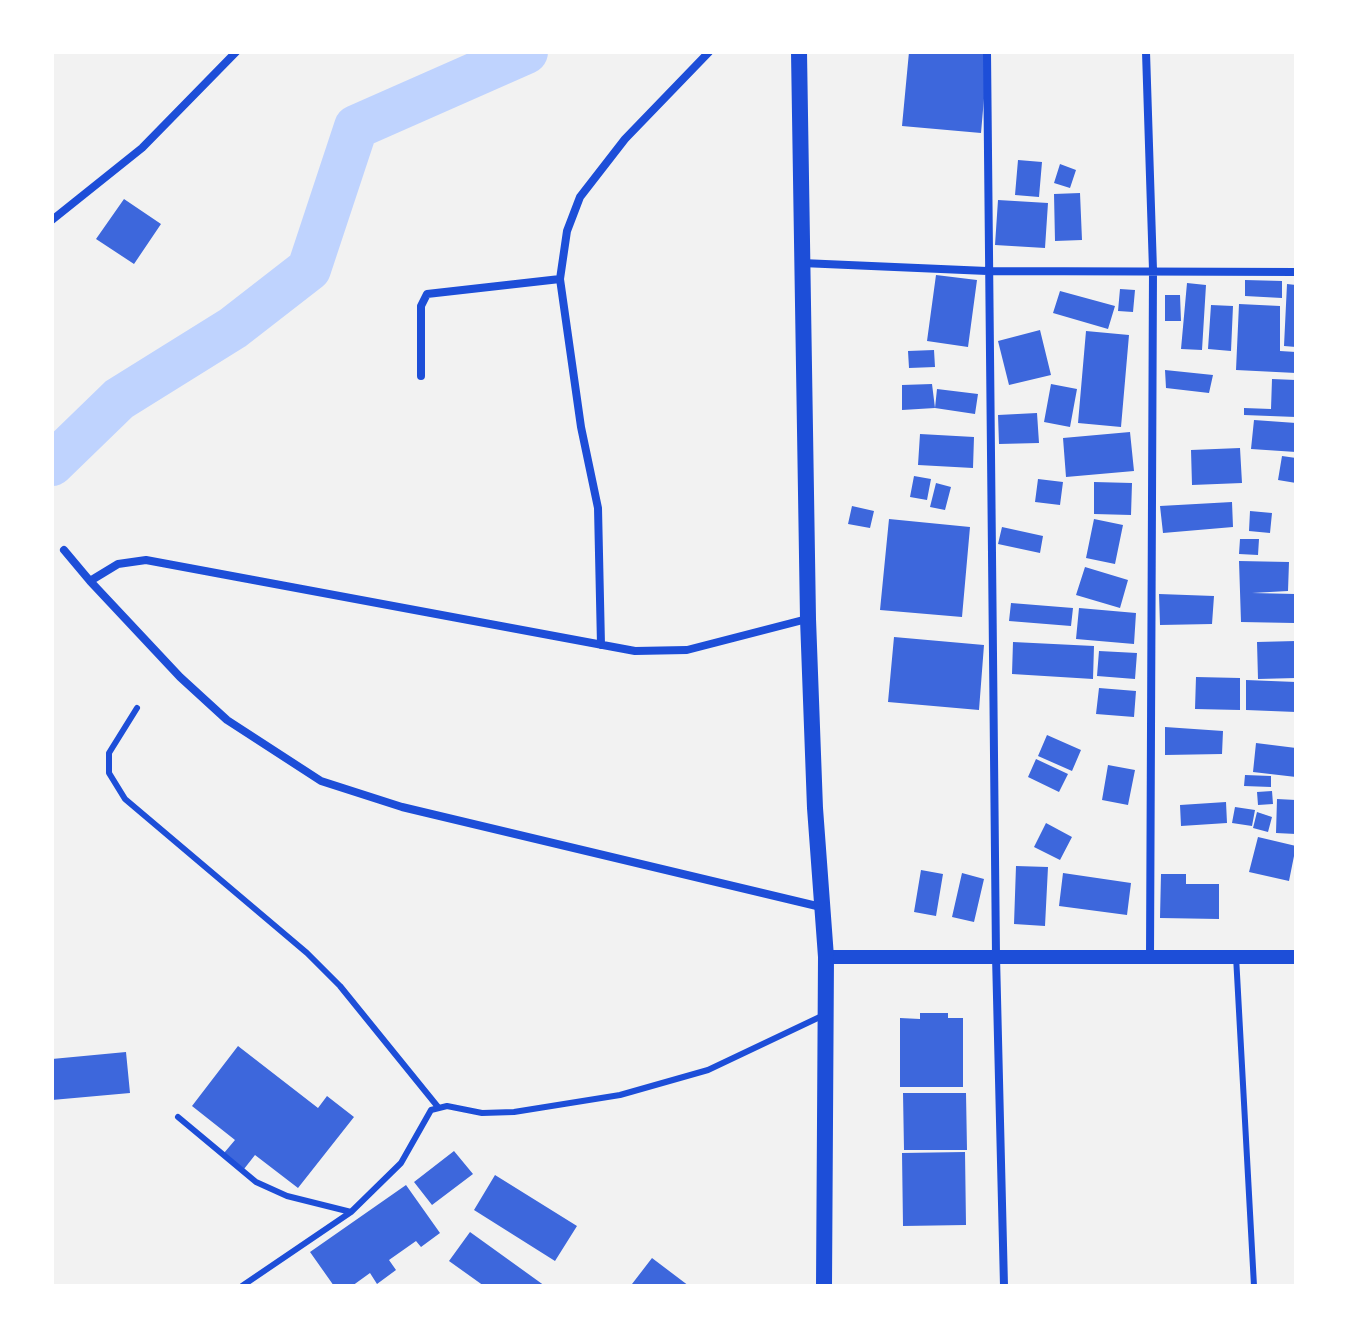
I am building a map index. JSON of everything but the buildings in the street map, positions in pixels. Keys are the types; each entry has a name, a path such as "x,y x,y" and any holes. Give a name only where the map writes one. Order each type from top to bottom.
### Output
{"main road":[{"path":"799,52 808,619 826,957 824,1286"}],"street":[{"path":"52,220 142,148 236,52"},
{"path":"601,645 598,508 581,427 560,279 567,231 580,197 625,139 709,52"},
{"path":"987,52 996,956 1004,1286"},
{"path":"1146,52 1153,270 1150,956"},
{"path":"802,263 987,271 1296,272"},
{"path":"421,376 421,306 427,294 560,279"},
{"path":"64,550 180,677 227,720 321,781 402,807 821,907"},
{"path":"90,581 118,564 146,560 635,651 687,650 808,619"},
{"path":"826,957 1296,957"}],"lane":[{"path":"137,708 109,753 109,773 125,799 307,953 340,986 438,1107"},
{"path":"1236,956 1254,1286"},
{"path":"242,1286 351,1212 401,1163 426,1116 438,1107 456,1106 493,1114 620,1095 708,1070 824,1015"},
{"path":"178,1117 256,1182 287,1196 351,1212"}],"waterway":[{"path":"52,464 119,399 233,328 309,269 356,127 526,52"}]}
